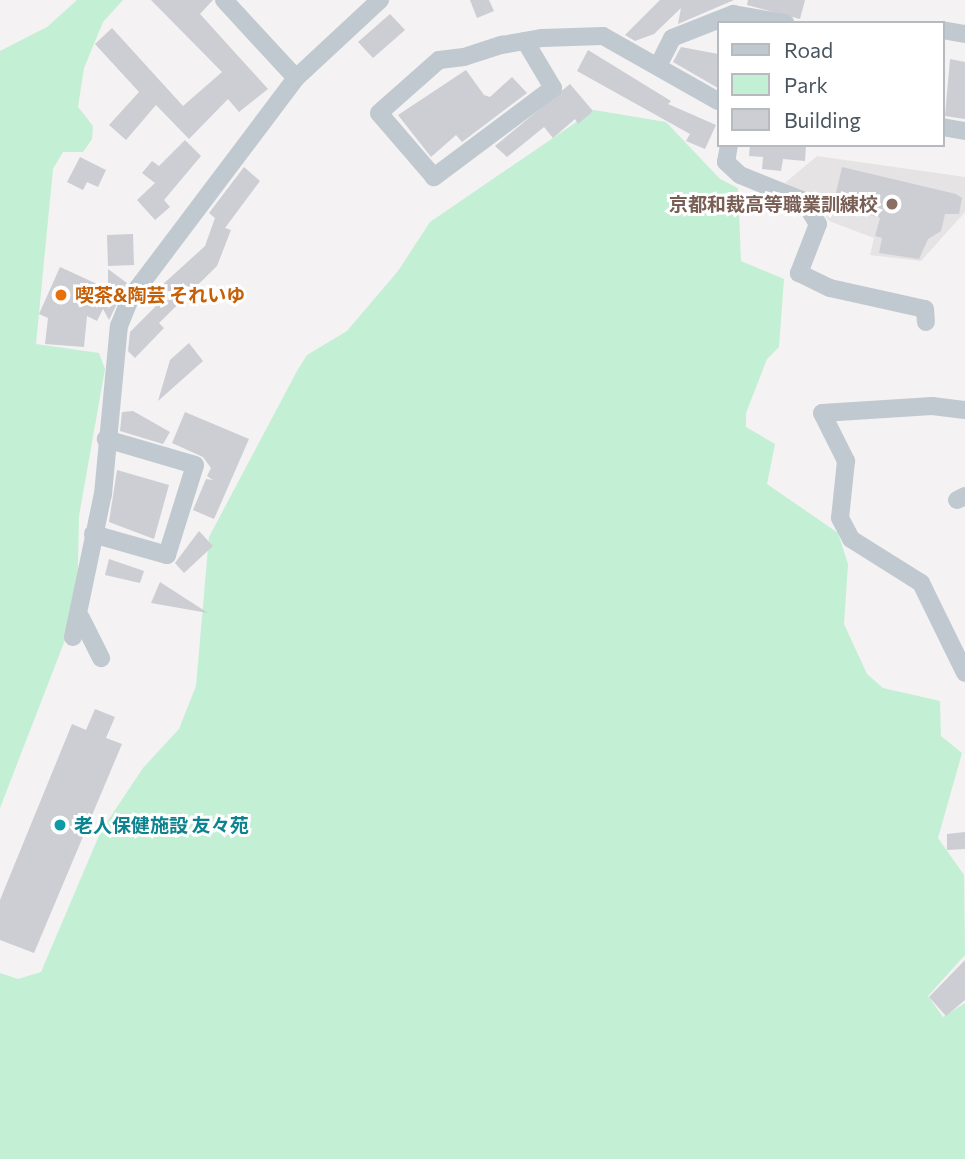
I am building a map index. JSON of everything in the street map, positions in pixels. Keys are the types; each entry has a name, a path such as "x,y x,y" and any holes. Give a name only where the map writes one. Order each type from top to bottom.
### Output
{"street":[{"path":"224,0 296,78"},
{"path":"73,637 81,618 93,534 103,494 106,439 119,326 131,297 296,78 380,0"},
{"path":"658,66 672,38 733,14 773,21"},
{"path":"944,30 965,34"},
{"path":"525,41 553,88 434,177 379,113 439,60 525,41 603,36 716,101"},
{"path":"944,127 965,131"},
{"path":"729,147 726,162 740,175 804,201 818,224 799,273 830,288 925,309 926,322"},
{"path":"965,410 932,406 822,413 846,461 840,518 851,540 921,583 965,673"},
{"path":"93,534 167,555 195,465 106,439"},
{"path":"81,618 101,658"}],"shaded area":[{"name":"京都和裁高等職業訓練校","path":"817,156 965,177 965,212 921,261 870,255 874,238 829,221 813,197 785,183"}],"green space":[{"path":"77,0 123,0 103,22 84,68 78,107 93,126 92,139 83,152 63,152 53,169 36,344 99,353 105,369 79,516 77,609 0,808 0,51 47,27"},
{"path":"594,110 666,122 720,179 738,188 741,261 784,279 779,347 767,359 746,413 746,427 775,444 767,484 838,533 848,564 844,624 867,674 883,688 940,701 941,736 962,753 938,838 964,875 965,955 928,996 943,1017 965,1003 965,1159 0,1159 0,973 18,979 41,972 101,831 143,768 179,729 196,686 209,537 297,371 307,355 347,331 398,271 430,222"}],"building":[{"path":"151,0 213,0 200,14 268,89 239,112 228,99 189,139 156,105 126,140 109,125 139,92 95,44 112,28 183,106 222,72"},
{"path":"470,0 489,0 494,11 477,18"},
{"path":"660,0 734,0 678,24 681,8 654,34 635,41 625,35"},
{"path":"748,0 805,0 800,19 747,5"},
{"path":"390,14 405,30 373,58 358,42"},
{"path":"681,47 716,54 716,87 673,62"},
{"path":"588,50 671,101 668,104 716,125 705,149 686,141 690,134 577,71"},
{"path":"950,59 965,62 965,119 945,116"},
{"path":"466,70 484,95 490,97 512,77 527,93 462,142 456,135 431,157 398,115"},
{"path":"570,84 593,111 578,124 575,119 553,138 544,127 507,157 495,146"},
{"path":"185,140 201,156 164,200 170,207 155,220 137,200 155,183 142,173 152,161 159,166"},
{"path":"750,147 806,147 805,161 783,159 781,171 762,169 763,157 749,156"},
{"path":"80,157 106,170 98,187 87,182 83,190 67,182"},
{"path":"244,167 260,181 225,228 231,230 217,266 159,323 164,328 135,358 128,351 130,332 158,304 150,296 205,246 215,218 209,213"},
{"path":"842,167 956,194 962,198 959,214 945,214 941,231 928,239 919,259 879,253 882,238 875,236 880,218 867,214 869,205 835,197"},
{"path":"133,234 134,265 108,266 107,235"},
{"path":"60,267 108,289 108,269 127,283 109,320 103,309 97,321 87,316 84,347 45,344 48,318 39,314"},
{"path":"189,343 203,361 158,401 170,360"},
{"path":"133,411 170,432 163,444 120,431 122,412"},
{"path":"185,412 249,439 214,519 193,510 206,479 213,480 207,476 211,468 203,457 172,443"},
{"path":"117,470 169,485 154,539 109,522"},
{"path":"199,531 213,546 184,573 175,563"},
{"path":"109,559 144,571 140,583 105,575"},
{"path":"160,582 208,613 151,603"},
{"name":"老人保健施設 友々苑","path":"95,709 115,717 106,738 122,744 34,953 0,940 0,900 72,724 86,730"},
{"path":"965,832 965,849 947,850 947,834"},
{"path":"965,960 965,1000 946,1016 929,997"}],"place":[{"name":"京都和裁高等職業訓練校","path":"892,204"},
{"name":"喫茶&陶芸 それいゆ","path":"61,295"},
{"name":"老人保健施設 友々苑","path":"60,825"}]}
